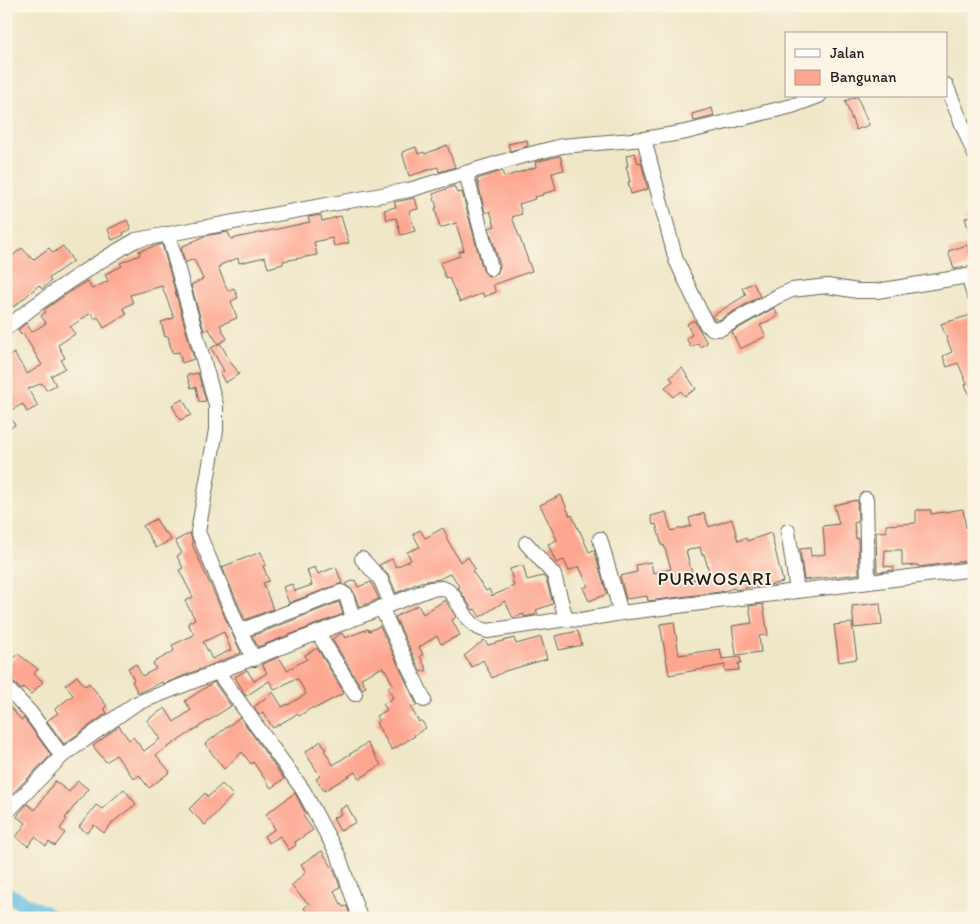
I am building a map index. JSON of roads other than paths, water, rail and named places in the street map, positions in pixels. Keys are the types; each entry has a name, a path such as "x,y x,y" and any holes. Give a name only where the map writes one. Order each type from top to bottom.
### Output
{"street":[{"path":"948,90 974,153"},
{"path":"6,328 53,292 109,255 136,240 409,190 562,146 644,139 686,132 792,106 814,98"},
{"path":"644,139 676,260 706,324 711,328 716,330 722,328 792,290 827,286 858,291 877,291 971,275 974,295"},
{"path":"466,173 491,268"},
{"path":"168,234 216,405 216,430 198,532 240,631 254,658"},
{"path":"866,499 868,582"},
{"path":"788,531 797,591"},
{"path":"600,539 621,612"},
{"path":"526,543 554,575 566,620"},
{"path":"362,559 381,580 386,605 424,700"},
{"path":"9,810 62,756 135,704 430,589 443,588 452,594 472,625 479,630 488,632 566,620 581,620 621,612 974,569"},
{"path":"240,631 342,592 346,596 353,618"},
{"path":"318,633 356,694"},
{"path":"218,671 303,790 340,857 360,918"},
{"path":"6,687 30,712 62,756"}],"waterway":[{"path":"6,894 53,918"}],"district":[{"name":"PURWOSARI","path":"715,578"}]}
